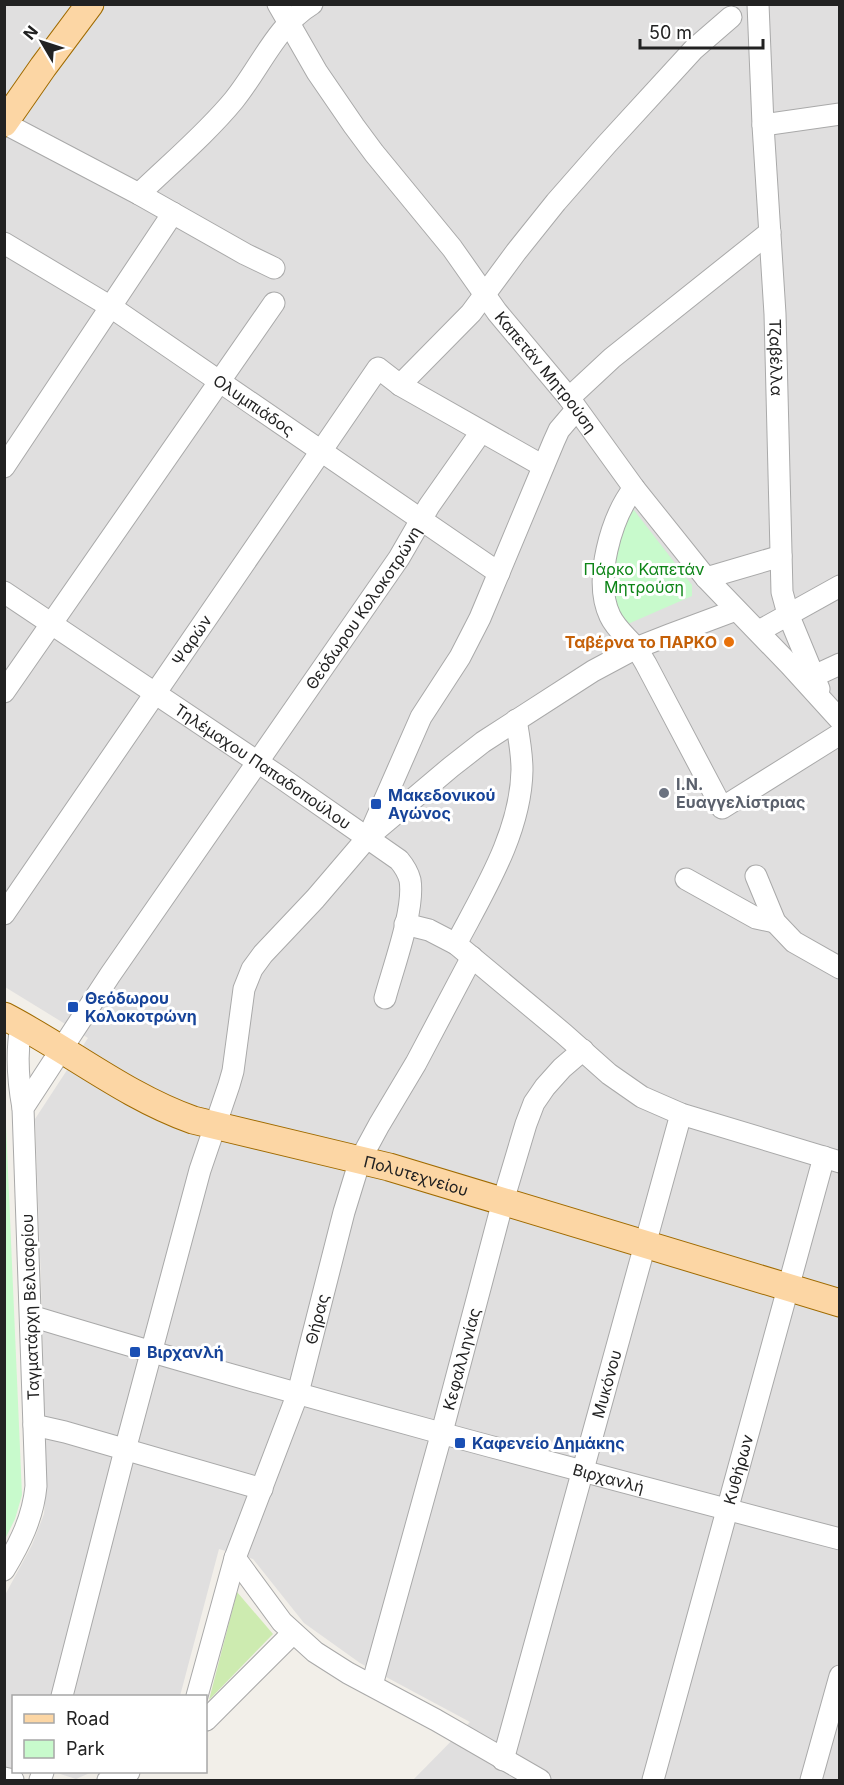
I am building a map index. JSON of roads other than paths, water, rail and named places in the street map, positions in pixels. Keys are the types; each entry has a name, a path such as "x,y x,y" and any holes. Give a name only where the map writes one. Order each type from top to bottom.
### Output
{"main road":[{"path":"4,123 90,4"},
{"name":"Πολυτεχνείου","path":"9,1018 160,1106 186,1118 388,1167 840,1303"}],"street":[{"name":"Καπετάν Μητρούση","path":"278,4 316,72 354,126 452,248 497,312 573,404 634,488 706,578 759,631 840,720"},
{"path":"139,194 223,112 245,86 289,23 312,4"},
{"path":"543,466 400,385 457,328 556,202 728,11 758,13"},
{"name":"Τζαβέλλα","path":"758,13 778,385 782,592 788,614 825,702"},
{"path":"763,125 840,114"},
{"path":"4,123 274,268"},
{"path":"4,467 173,213"},
{"path":"368,837 421,717 469,642 543,466 573,404 612,358 770,232"},
{"name":"Ολυμπιάδος","path":"4,243 111,307 499,573"},
{"path":"4,692 274,303"},
{"name":"Ψαρών","path":"4,914 378,368 400,385"},
{"name":"Θεόδωρου Κολοκοτρώνη","path":"60,1049 403,552 436,496 481,432"},
{"path":"634,488 620,511 610,539 605,561 606,604 611,618 636,648 659,685 722,807 840,734"},
{"path":"706,578 781,556"},
{"path":"759,631 840,586"},
{"name":"Τηλέμαχου Παπαδοπούλου","path":"4,592 394,855 410,877 411,892 385,998"},
{"path":"62,1695 124,1450 200,1170 233,1071 244,989 252,969 368,837 469,752 593,671 636,648 736,610"},
{"path":"814,676 840,664"},
{"path":"464,951 504,849 514,816 522,772 516,720"},
{"path":"756,876 775,922 794,942 840,968"},
{"path":"686,879 756,918 775,922"},
{"path":"405,924 436,933 464,951 609,1074 660,1106 832,1160"},
{"name":"Θήρας","path":"197,1695 235,1558 298,1393 346,1204 360,1160 417,1063 464,951"},
{"name":"Ταγματάρχη Βελισαρίου","path":"4,1570 22,1538 33,1508 36,1486 23,1108 18,1059 9,1018"},
{"path":"23,1108 60,1049"},
{"name":"Κεφαλληνίας","path":"372,1685 526,1124 534,1103 552,1078 583,1050"},
{"name":"Μυκόνου","path":"503,1760 681,1114"},
{"name":"Κυθήρων","path":"653,1780 789,1288 832,1160"},
{"name":"Βιρχανλή","path":"31,1316 151,1352 583,1472 840,1539"},
{"path":"34,1425 262,1489"},
{"path":"235,1558 266,1602 293,1633 331,1663 540,1780"},
{"path":"207,1719 293,1633"},
{"path":"811,1780 834,1718 840,1676"},
{"path":"108,1780 126,1773"},
{"path":"4,1778 13,1780"}],"place":[{"name":"Ταβέρνα το ΠΑΡΚΟ","path":"729,642"},
{"name":"Ι.Ν. Ευαγγελίστριας","path":"664,793"},
{"name":"Μακεδονικού Αγώνος","path":"376,804"},
{"name":"Θεόδωρου Κολοκοτρώνη","path":"73,1007"},
{"name":"Βιρχανλή","path":"135,1352"},
{"name":"Καφενείο Δημάκης","path":"460,1443"}],"park label":[{"name":"Πάρκο Καπετάν Μητρούση","path":"644,578"}]}
